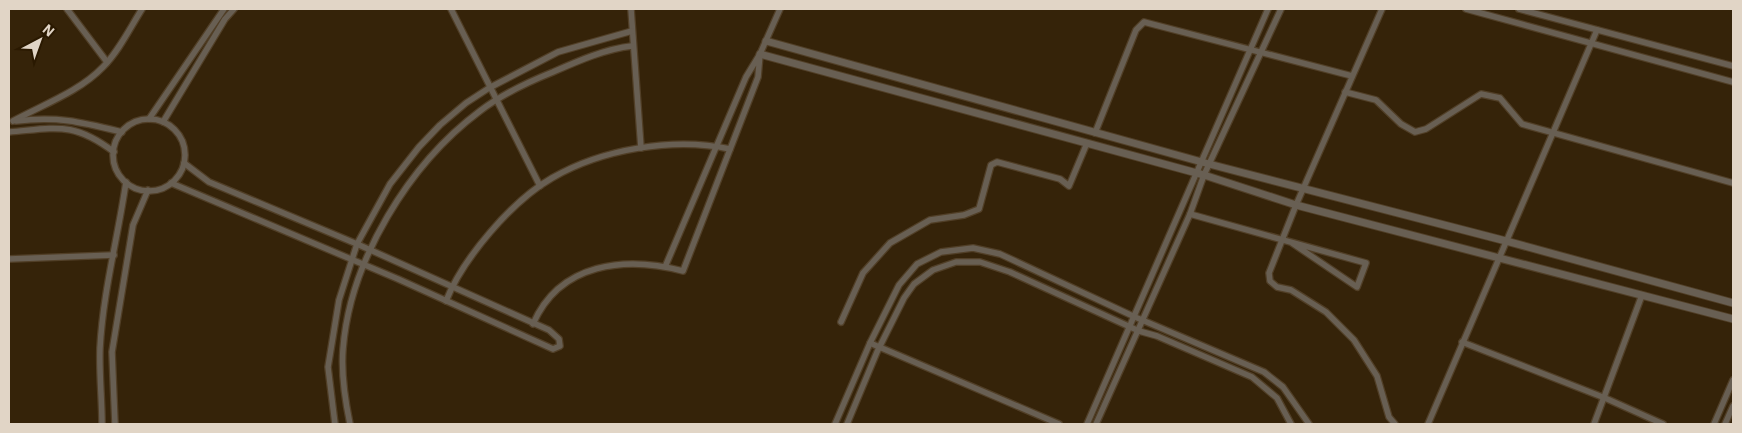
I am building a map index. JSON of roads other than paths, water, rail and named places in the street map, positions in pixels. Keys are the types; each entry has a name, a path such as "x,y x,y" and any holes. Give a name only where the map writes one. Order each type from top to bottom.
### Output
{"street":[{"path":"67,9 107,62"},
{"path":"11,121 76,88 107,62 142,9"},
{"path":"149,119 224,9"},
{"path":"163,122 225,19 234,9"},
{"path":"451,9 489,88 540,186"},
{"path":"631,9 640,148"},
{"path":"665,266 746,77 760,54 780,9"},
{"path":"1088,424 1268,9"},
{"path":"1096,424 1190,214 1204,175 1281,9"},
{"path":"1382,9 1296,205 1269,273 1270,281 1277,287 1291,290 1326,312 1354,340 1377,376 1394,424"},
{"path":"1466,9 1733,82"},
{"path":"1519,9 1733,66"},
{"path":"1095,133 1136,30 1141,24 1148,22 1352,76"},
{"path":"1428,424 1597,30"},
{"path":"335,424 328,367 339,300 357,244 390,184 419,147 466,103 489,88 558,52 632,31"},
{"path":"766,41 1201,162 1506,241 1733,303"},
{"path":"350,424 344,396 343,349 350,306 371,250 388,215 412,179 454,132 496,101 537,79 582,59 632,46"},
{"path":"760,54 1204,175 1296,205 1500,256 1733,319"},
{"path":"533,324 544,303 563,286 584,273 606,266 638,263 665,266 683,271 758,76 760,54"},
{"path":"1345,92 1376,100 1401,124 1414,132 1426,129 1481,94 1500,98 1522,124 1733,183"},
{"path":"11,121 40,118 70,119 122,132"},
{"path":"149,119 163,122 174,128 181,138 185,150 184,163 180,174 171,183 160,189 136,188 126,182 119,174 115,163 114,152 122,132 134,122 149,119"},
{"path":"9,132 59,128 72,130 94,137 114,152"},
{"path":"840,322 863,272 890,243 930,220 964,215 978,209 991,165 997,162 1060,180 1069,186 1087,144"},
{"path":"446,301 452,287 482,242 527,196 552,178 586,161 640,148 671,145 716,146 730,149"},
{"path":"171,183 352,260 553,349 560,346 561,342 556,336 533,324 371,250 209,182 184,163"},
{"path":"102,424 100,349 106,289 114,255 126,182"},
{"path":"115,424 112,352 133,224 148,190"},
{"path":"1190,214 1366,264 1357,287 1292,243"},
{"path":"835,424 870,343 899,284 917,264 942,252 973,248 1000,254 1135,317 1264,372 1284,387 1309,424"},
{"path":"9,259 114,255"},
{"path":"847,424 880,347 904,298 914,284 932,270 956,262 980,262 1010,272 1139,331 1252,377 1277,398 1291,424"},
{"path":"1594,424 1642,295"},
{"path":"1462,342 1605,398 1663,424"},
{"path":"870,343 1059,424"},
{"path":"1714,424 1733,380"},
{"path":"1725,424 1733,406"}]}
